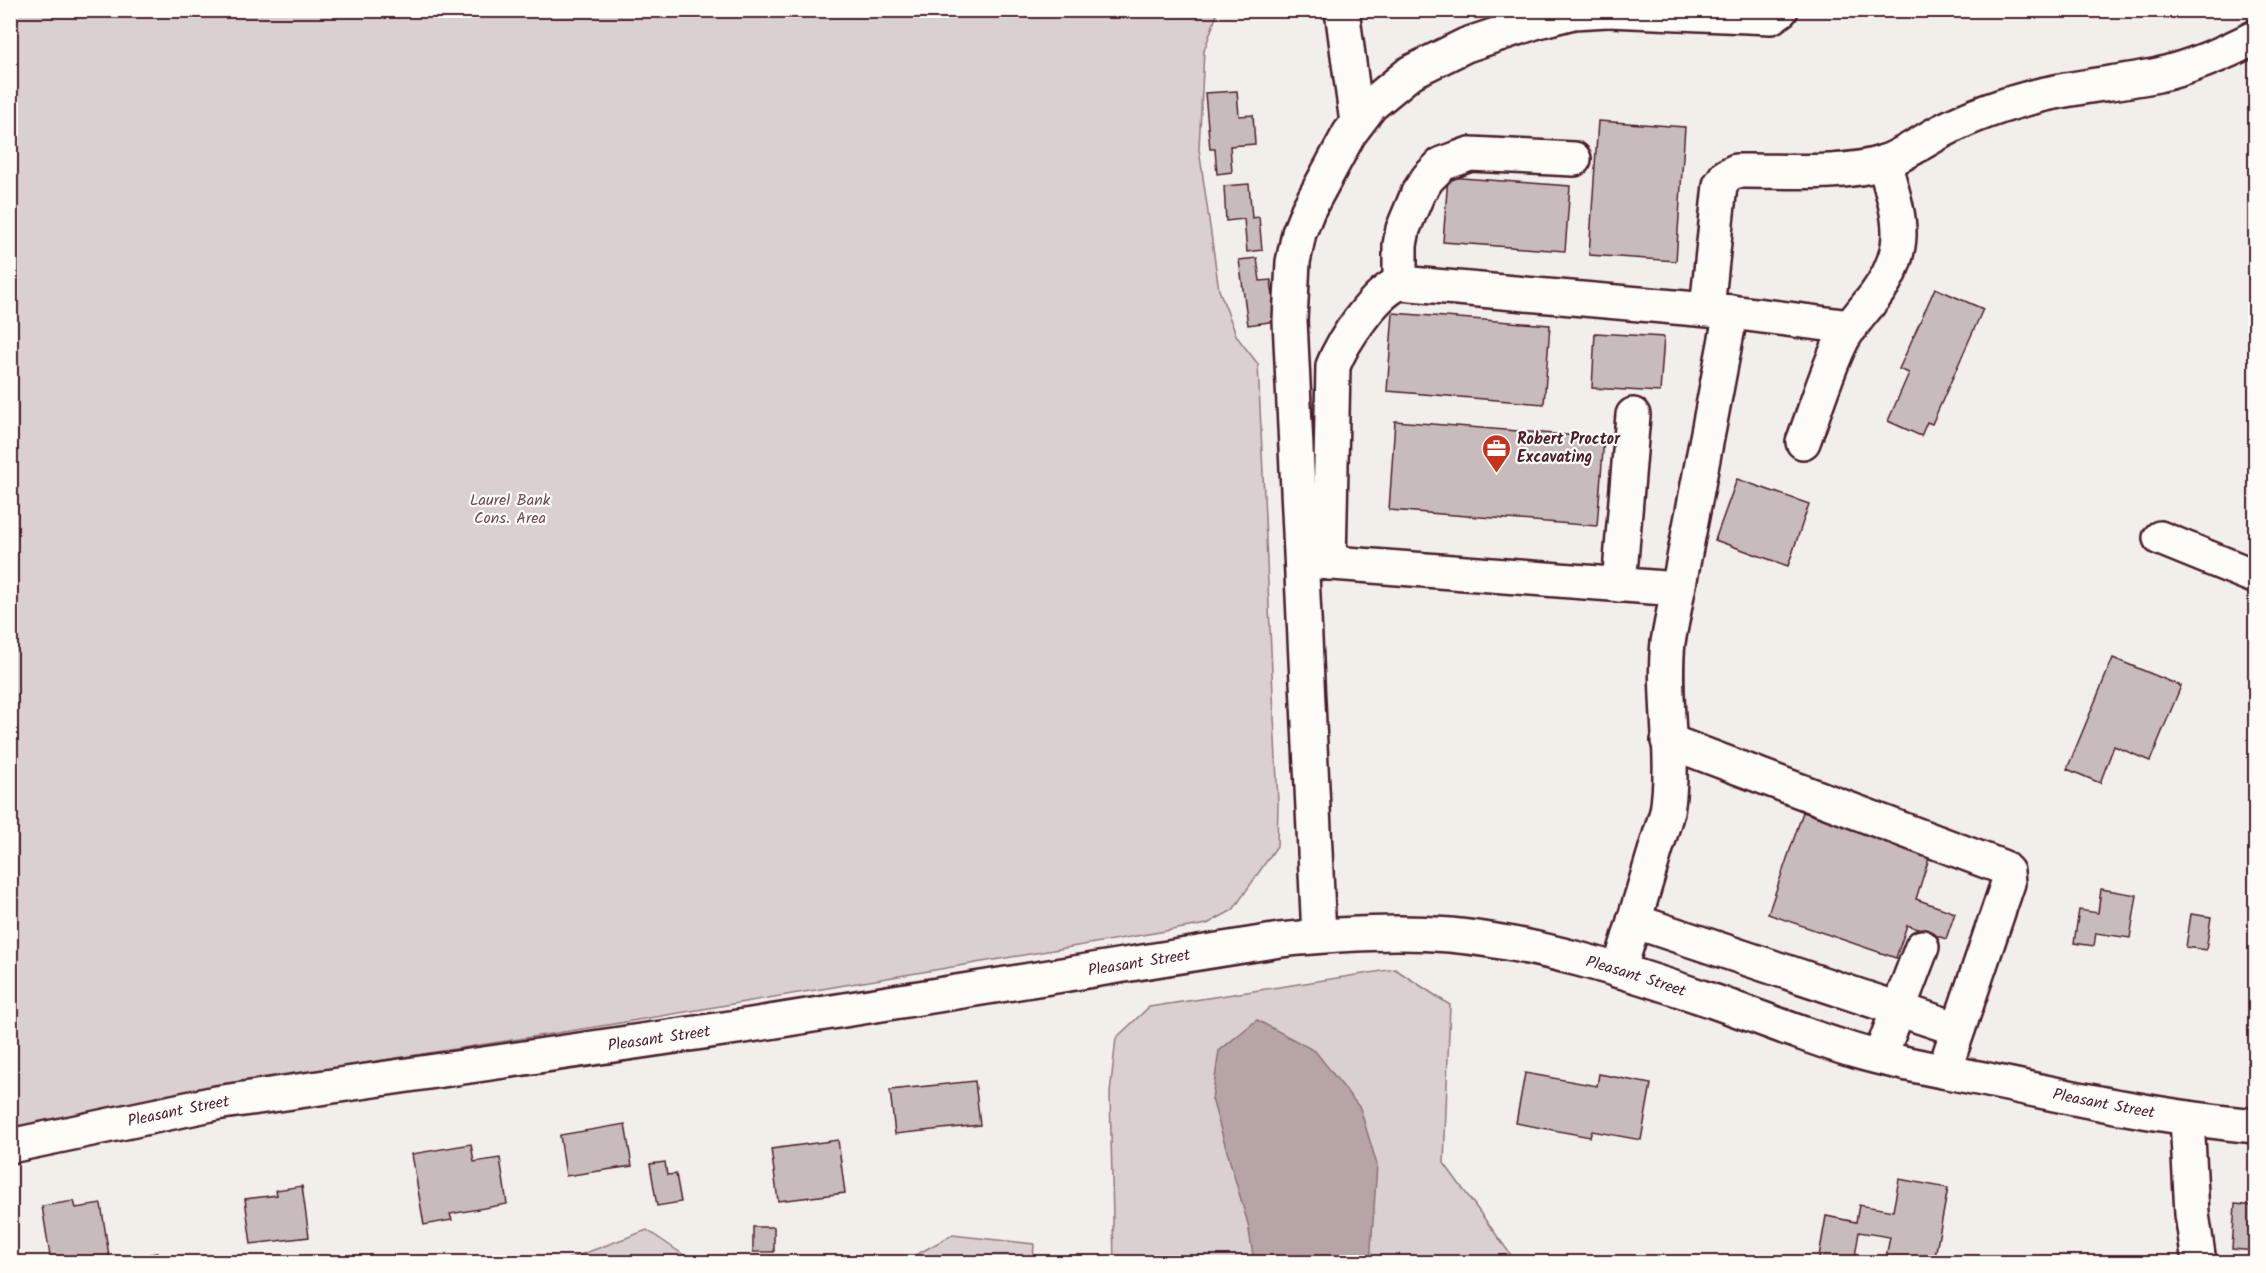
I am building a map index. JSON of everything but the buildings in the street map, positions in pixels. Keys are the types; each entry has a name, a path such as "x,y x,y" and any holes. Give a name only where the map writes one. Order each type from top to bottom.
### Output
{"street":[{"path":"1342,10 1357,123"},
{"path":"1319,936 1315,561 1290,320 1293,262 1299,232 1308,210 1334,160 1371,105 1411,72 1466,45 1573,11 1608,10 1771,17 1781,10"},
{"path":"1619,971 1667,812 1671,789 1665,672 1719,310 1720,185 1726,176 1736,171 1844,170 1884,162 1949,128 2009,104 2041,95 2158,75 2226,52 2256,37"},
{"path":"1400,283 1400,245 1403,229 1418,193 1428,178 1442,164 1470,154 1574,159"},
{"path":"1803,442 1834,356 1851,327 1887,278 1899,248 1898,213 1884,162"},
{"path":"1315,561 1333,366 1346,339 1383,291 1400,283 1719,310 1851,327"},
{"path":"1619,585 1633,415"},
{"path":"2160,537 2256,577"},
{"path":"1315,561 1678,589"},
{"path":"1668,741 2002,867 2007,872 2008,883 1944,1071"},
{"path":"1634,921 1959,1029"},
{"name":"Pleasant Street","path":"10,1146 216,1103 740,1026 1319,936 1397,933 1452,936 1535,950 1619,971 1705,998 1806,1035 1880,1057 2085,1101 2187,1118 2256,1126"},
{"path":"1880,1057 1922,947"},
{"path":"2187,1118 2192,1214 2199,1263"}],"green space":[{"name":"Laurel Bank Cons. Area","path":"10,11 1218,11 1204,51 1199,149 1219,290 1237,337 1258,364 1278,804 1277,846 1233,910 1207,924 614,1024 301,1073 11,1135"},
{"path":"1395,969 1450,1005 1444,1163 1516,1262 1114,1262 1110,1093 1116,1038 1149,1007"},
{"path":"647,1230 694,1262 561,1262"},
{"path":"952,1235 1034,1244 1033,1262 903,1262"}],"shaded area":[{"path":"1257,1020 1315,1051 1360,1108 1377,1165 1370,1262 1254,1262 1248,1224 1212,1099 1219,1051"}],"place":[{"name":"Robert Proctor Excavating","path":"1496,474"}]}
